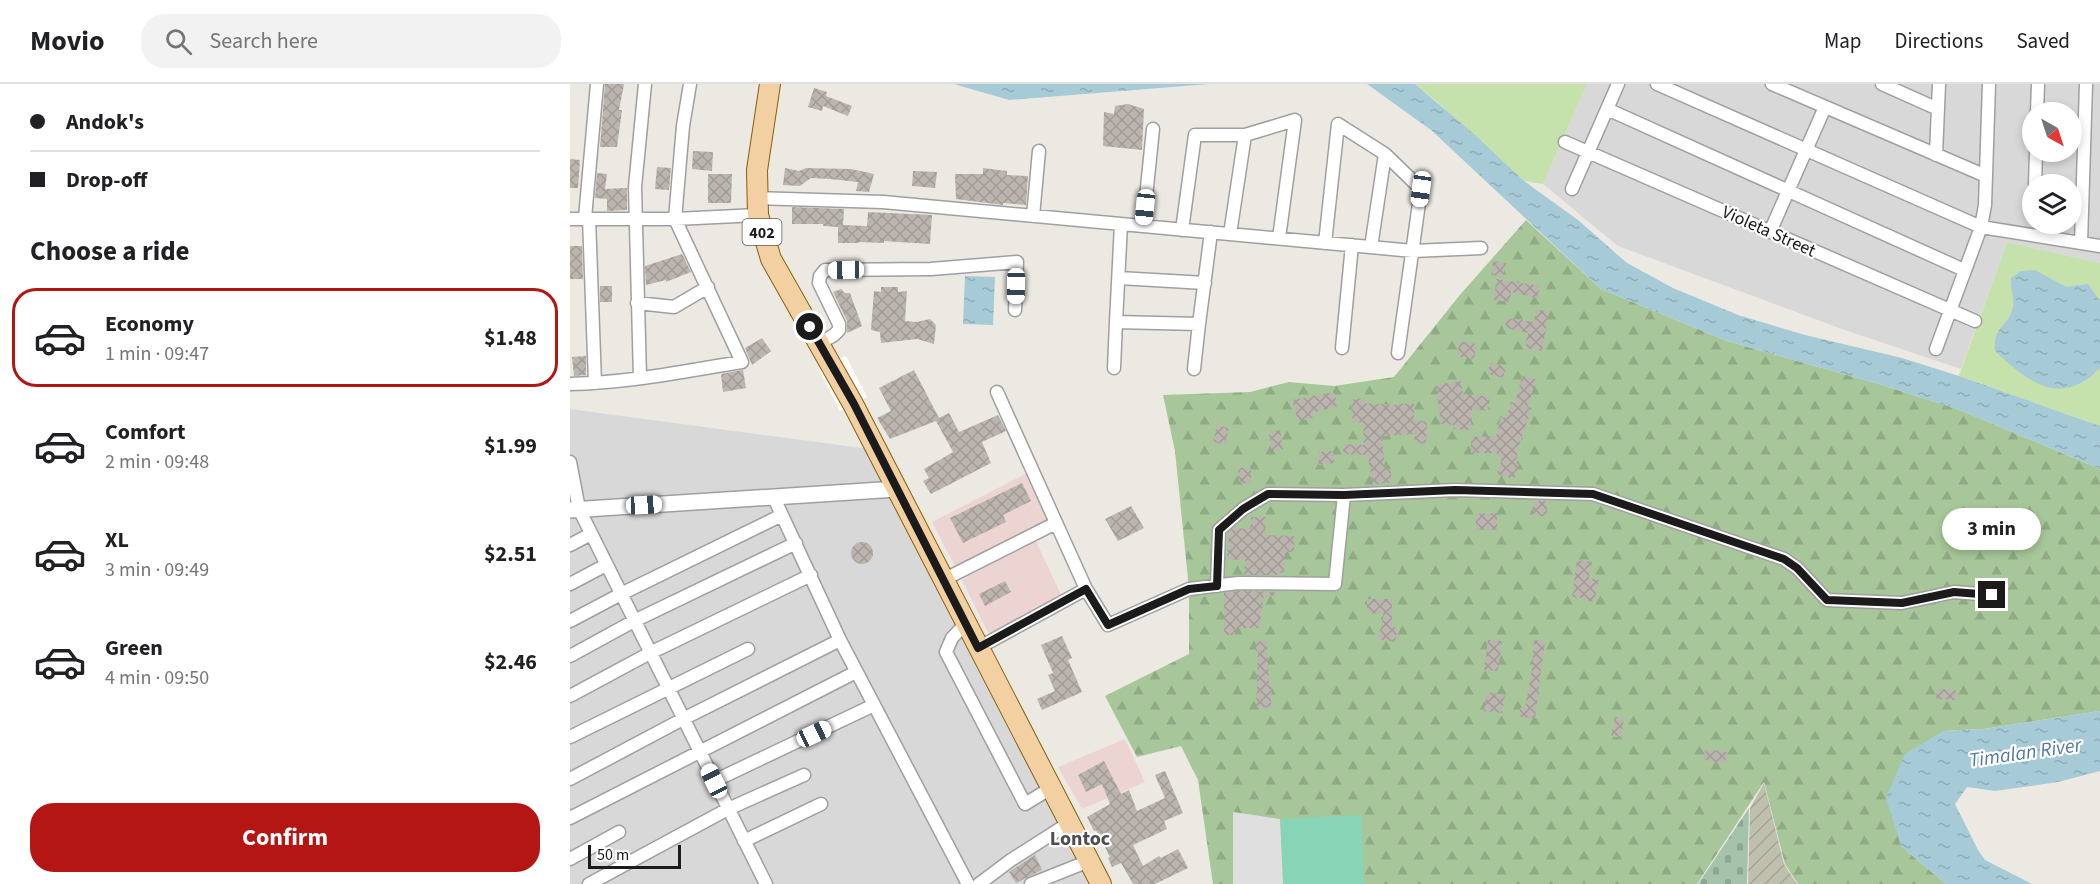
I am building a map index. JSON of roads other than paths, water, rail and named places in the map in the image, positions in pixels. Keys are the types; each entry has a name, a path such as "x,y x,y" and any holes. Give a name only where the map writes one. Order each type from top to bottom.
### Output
{"main road":[{"name":"402","path":"770,84 757,170 758,207 771,259 854,404 1101,884"}],"street":[{"path":"595,384 587,218 597,84"},
{"path":"640,378 635,187 645,84"},
{"path":"570,384 595,384 742,362 675,219 683,126 690,84"},
{"path":"1572,189 1618,84"},
{"path":"1657,84 1982,227 2022,229"},
{"path":"1772,84 1986,176"},
{"path":"1882,84 1938,109"},
{"path":"1936,155 1939,84"},
{"path":"1936,349 1982,227 1985,205 1989,84"},
{"path":"2037,102 2038,84"},
{"path":"2080,243 2086,84"},
{"path":"1770,232 1825,107"},
{"path":"1607,109 1964,270"},
{"path":"1182,230 1195,135 1245,135 1295,120 1279,238"},
{"path":"1325,243 1338,124 1385,154 1421,189 1398,353"},
{"path":"1143,226 1153,129"},
{"path":"1230,234 1245,135"},
{"name":"Violeta Street","path":"1565,142 1975,321"},
{"path":"1033,216 1039,151"},
{"path":"1371,247 1385,154"},
{"path":"570,219 675,219 758,207 883,202 1371,247 1413,250 1481,248"},
{"path":"1114,368 1121,224"},
{"path":"1194,369 1211,232"},
{"path":"2048,234 2100,246"},
{"path":"1342,348 1352,245"},
{"path":"820,344 839,330 839,324 819,283 820,276 825,270 931,269 1017,262 1016,310"},
{"path":"1119,278 1205,283"},
{"path":"637,303 674,307 708,287"},
{"path":"1116,322 1199,324"},
{"path":"997,392 1086,589 1108,625 1189,589 1238,583 1335,584 1344,495"},
{"path":"570,462 572,462 574,509 591,534 766,884"},
{"path":"574,509 897,489"},
{"path":"1217,586 1219,530 1243,509 1268,494 1344,495 1455,490 1593,494 1784,559 1797,568 1827,600 1902,603 1954,592 1992,595"},
{"path":"774,498 856,672 968,884"},
{"path":"570,621 782,515"},
{"path":"944,580 1056,523"},
{"path":"570,545 591,534"},
{"path":"570,656 634,621 796,543"},
{"path":"570,584 606,565"},
{"path":"570,696 650,653 811,575"},
{"path":"978,648 1086,589"},
{"path":"966,623 952,638 946,652 1025,804 1051,788"},
{"path":"570,779 840,640"},
{"path":"570,737 748,649"},
{"path":"570,818 856,672"},
{"path":"714,781 874,705"},
{"path":"589,884 728,809 804,775"},
{"path":"744,841 821,804"},
{"path":"979,884 1011,860 1069,823"},
{"path":"570,859 619,832"},
{"path":"1031,884 1089,861"}],"water":[{"path":"954,84 1209,84 1009,100"},
{"path":"1367,84 1415,84 1474,134 1524,181 1578,220 1627,263 1673,288 1738,315 1805,335 1902,358 2100,426 2100,469 1960,410 1879,384 1727,341 1601,289 1431,130"},
{"path":"2035,270 2066,287 2088,284 2100,301 2100,368 2086,380 2072,387 2059,389 2033,381 1995,351 1998,331 2008,319 2013,307 2011,278 2021,271"},
{"path":"965,276 995,277 993,325 963,324"},
{"name":"Timalan River","path":"2100,711 2100,771 2058,782 1995,791 1967,787 1955,804 1985,860 2032,884 1946,884 1901,846 1886,798 1905,754 1943,731 1984,729"}],"district":[{"name":"Lontoc","path":"1080,838"}]}
